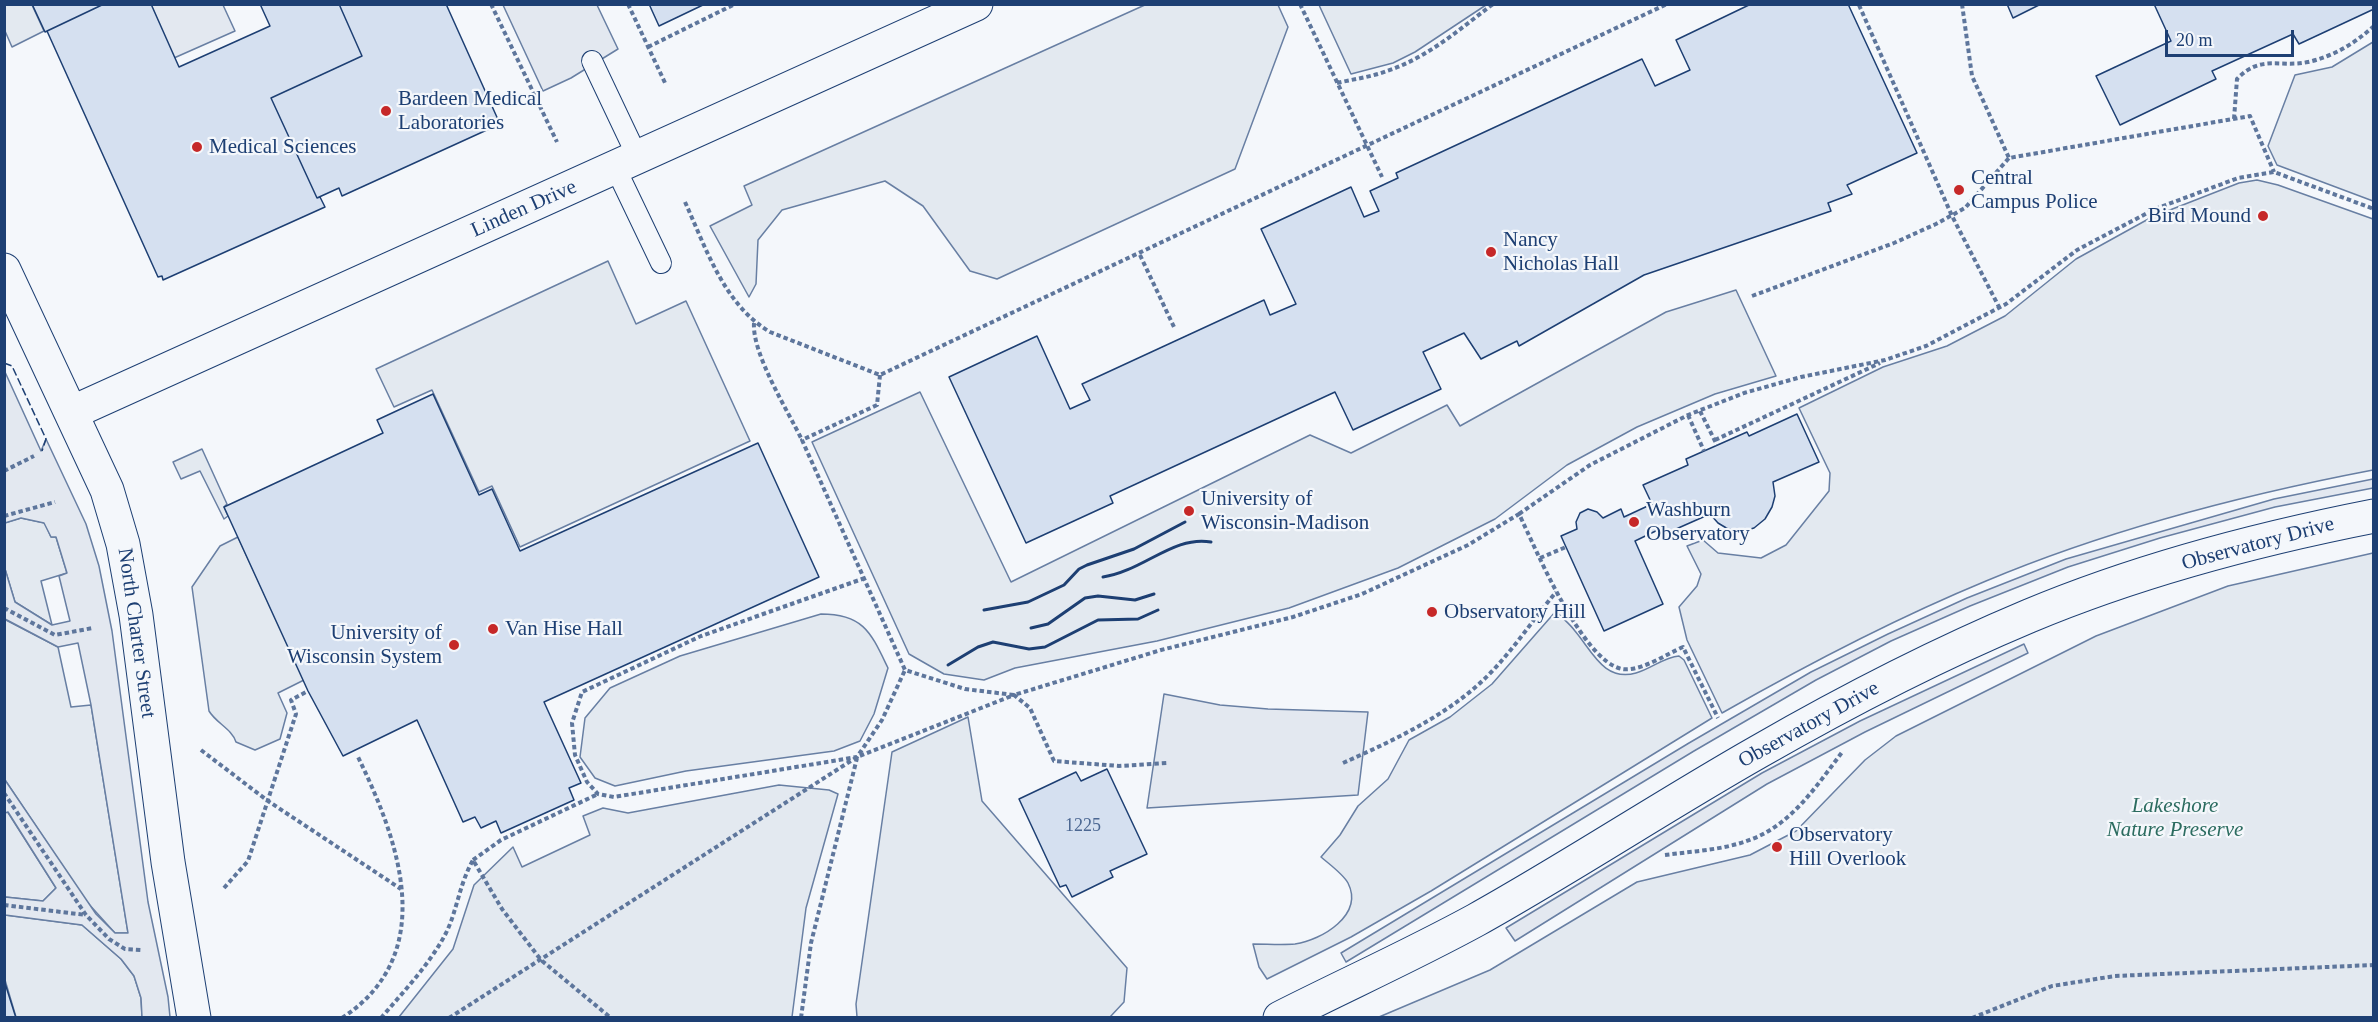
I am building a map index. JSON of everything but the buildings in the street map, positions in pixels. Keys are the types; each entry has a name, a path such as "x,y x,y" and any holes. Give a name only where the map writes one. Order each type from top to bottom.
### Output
{"street":[{"name":"Linden Drive","path":"71,412 976,4"},
{"name":"North Charter Street","path":"4,270 12,305 71,412 108,490 123,544 136,615 168,861 194,1017"},
{"name":"Observatory Drive","path":"1280,1017 1477,919 1756,752 1851,700 1970,642 2098,590 2288,533 2373,516"}],"lane":[{"path":"592,61 661,263"}],"path":[{"path":"491,4 557,142"},
{"path":"628,4 666,86"},
{"path":"648,47 735,4"},
{"path":"1300,4 1382,177"},
{"path":"1337,82 1386,71 1408,62 1430,50 1493,4"},
{"path":"685,202 714,266 738,306 754,323 770,332 880,375 1140,255 1667,4"},
{"path":"1859,4 1952,216 1999,307"},
{"path":"1962,4 1972,76 2009,158"},
{"path":"2234,118 2237,79 2244,71 2267,62 2295,63 2331,54 2347,47 2373,26"},
{"path":"1752,296 1894,243 1952,216 1965,208 2009,158 2250,116 2274,172"},
{"path":"1700,411 1716,442 1885,360 1926,346 1999,307 2077,250 2155,209 2238,178 2274,172 2373,209"},
{"path":"1140,255 1173,327"},
{"path":"754,323 759,352 802,440 905,670 882,720 857,758 812,943 801,1017"},
{"path":"448,1017 857,758 1014,695 1161,650 1293,617 1362,594 1468,545 1519,514 1590,465 1688,415 1744,393 1801,377 1885,360"},
{"path":"802,440 877,405 880,375"},
{"path":"1688,415 1704,451"},
{"path":"4,471 34,456"},
{"path":"4,516 55,502"},
{"path":"1519,514 1570,619 1609,664 1624,669 1637,667 1683,646 1718,718"},
{"path":"1540,558 1566,547"},
{"path":"598,794 587,782 575,754 572,723 582,692 701,636 865,578"},
{"path":"1343,763 1452,706 1480,683 1556,592"},
{"path":"4,608 56,635 93,627"},
{"path":"905,670 965,689 1014,695 1030,708 1054,761 1119,766 1167,763"},
{"path":"224,888 248,861 296,714 291,700 308,691"},
{"path":"201,750 268,801 401,890"},
{"path":"1665,855 1733,845 1752,839 1775,827 1794,811 1844,750"},
{"path":"342,1017 374,989 390,964 404,914 398,854 380,803 357,758"},
{"path":"381,1017 414,980 447,932 462,880 473,860 501,840 598,794 614,797 857,758"},
{"path":"4,793 86,915 109,939 125,949 142,950"},
{"path":"473,860 502,909 541,960 611,1017"},
{"path":"4,905 86,915"},
{"path":"1972,1017 2052,986 2115,976 2373,966"}],"green space":[{"path":"1147,4 1278,5 1288,27 1235,169 997,279 970,271 923,206 885,181 782,210 758,240 756,284 749,297 710,226 752,205 744,186"},
{"path":"4,5 32,5 44,31 12,47 5,31"},
{"path":"1319,5 1486,5 1415,52 1393,63 1351,74"},
{"path":"2373,42 2373,201 2277,165 2268,146 2295,75 2332,67"},
{"path":"2257,180 2278,185 2373,219 2373,470 2177,515 2033,562 1885,627 1722,713 1687,640 1679,607 1697,586 1701,574 1687,546 1703,540 1718,553 1761,558 1786,545 1829,491 1830,473 1799,408 1883,367 1947,346 2005,316 2076,259 2152,217 2239,183"},
{"path":"608,261 636,324 686,301 750,441 520,547 492,486 479,492 432,390 394,407 376,369"},
{"path":"1736,290 1776,376 1715,394 1637,427 1567,465 1495,519 1398,568 1289,608 1157,641 1015,668 984,680 944,674 909,654 812,442 920,392 1011,582 1310,435 1351,453 1447,405 1460,426 1666,312"},
{"path":"202,449 227,504 224,507 228,516 224,519 200,471 181,479 173,462"},
{"path":"21,518 45,523 51,537 56,537 67,573 41,581 52,625 15,602 5,569 4,523"},
{"path":"238,537 304,680 278,693 287,713 280,739 255,750 236,742 231,733 209,711 192,587 220,546"},
{"name":"Lakeshore Nature Preserve","path":"2373,553 2373,1017 1379,1017 1490,970 1637,882 1750,855 1796,831 1865,760 1896,736 2096,636 2228,586"},
{"path":"1556,611 1573,628 1600,663 1615,673 1625,675 1636,673 1679,656 1684,660 1712,718 1431,891 1351,937 1267,979 1259,967 1253,944 1306,942 1328,931 1345,915 1350,905 1351,895 1348,883 1321,857 1340,835 1358,806 1388,779 1409,740 1450,717 1492,684"},
{"path":"821,614 836,615 857,622 871,636 888,668 874,714 860,741 834,751 686,771 615,786 595,778 580,757 585,718 610,688 680,656"},
{"path":"4,619 58,647 71,707 91,705 128,933 115,933 86,901 5,780"},
{"path":"968,717 982,801 1127,968 1124,1002 1110,1017 857,1017 856,1004 892,752"},
{"path":"779,785 829,790 838,794 806,908 792,1017 399,1017 453,949 474,885 513,847 522,867 590,835 583,816 603,808 628,813"},
{"path":"7,811 56,888 43,901 5,897 4,813"},
{"path":"5,915 82,925 121,959 134,976 141,998 142,1017 16,1017 5,980"}],"shaded area":[{"path":"151,5 223,5 235,31 174,58"},
{"path":"503,5 597,5 618,49 571,78 543,91"},
{"path":"5,372 41,451 46,439 86,524 99,566 112,631 148,902 170,1017 142,1017 141,998 134,976 121,959 82,925 5,915 5,897 43,901 56,888 8,812 5,813 5,780 96,914 115,933 128,933 91,705 78,643 58,647 5,619 5,569 15,602 52,625 70,621 59,576 67,573 56,537 51,537 44,523 21,518 5,523"},
{"path":"2373,479 2373,488 2275,507 2160,538 2068,567 1970,606 1891,641 1816,680 1694,751 1346,962 1341,953 1689,743 1811,672 1888,634 1967,598 2066,559 2274,499"},
{"path":"2024,644 2028,653 1865,732 1767,784 1515,941 1506,928 1762,773 1860,721"},
{"path":"1164,694 1220,705 1368,712 1358,795 1147,808"}],"fence":[{"path":"4,363 12,366 46,439 42,451"}],"wall":[{"path":"984,610 1028,602 1064,585 1079,569 1134,549 1185,522"},
{"path":"1103,577 1132,568 1171,548 1197,541 1211,542"},
{"path":"1031,628 1048,624 1085,598 1098,596 1135,600 1154,594"},
{"path":"948,665 978,647 993,642 1029,649 1045,647 1098,620 1138,619 1158,610"}],"place":[{"name":"Bardeen Medical Laboratories","path":"386,111"},
{"name":"Medical Sciences","path":"197,147"},
{"name":"Central Campus Police","path":"1959,190"},
{"name":"Bird Mound","path":"2263,216"},
{"name":"Nancy Nicholas Hall","path":"1491,252"},
{"name":"University of Wisconsin-Madison","path":"1189,511"},
{"name":"Washburn Observatory","path":"1634,522"},
{"name":"Observatory Hill","path":"1432,612"},
{"name":"Van Hise Hall","path":"493,629"},
{"name":"University of Wisconsin System","path":"454,645"},
{"name":"Observatory Hill Overlook","path":"1777,847"}]}
